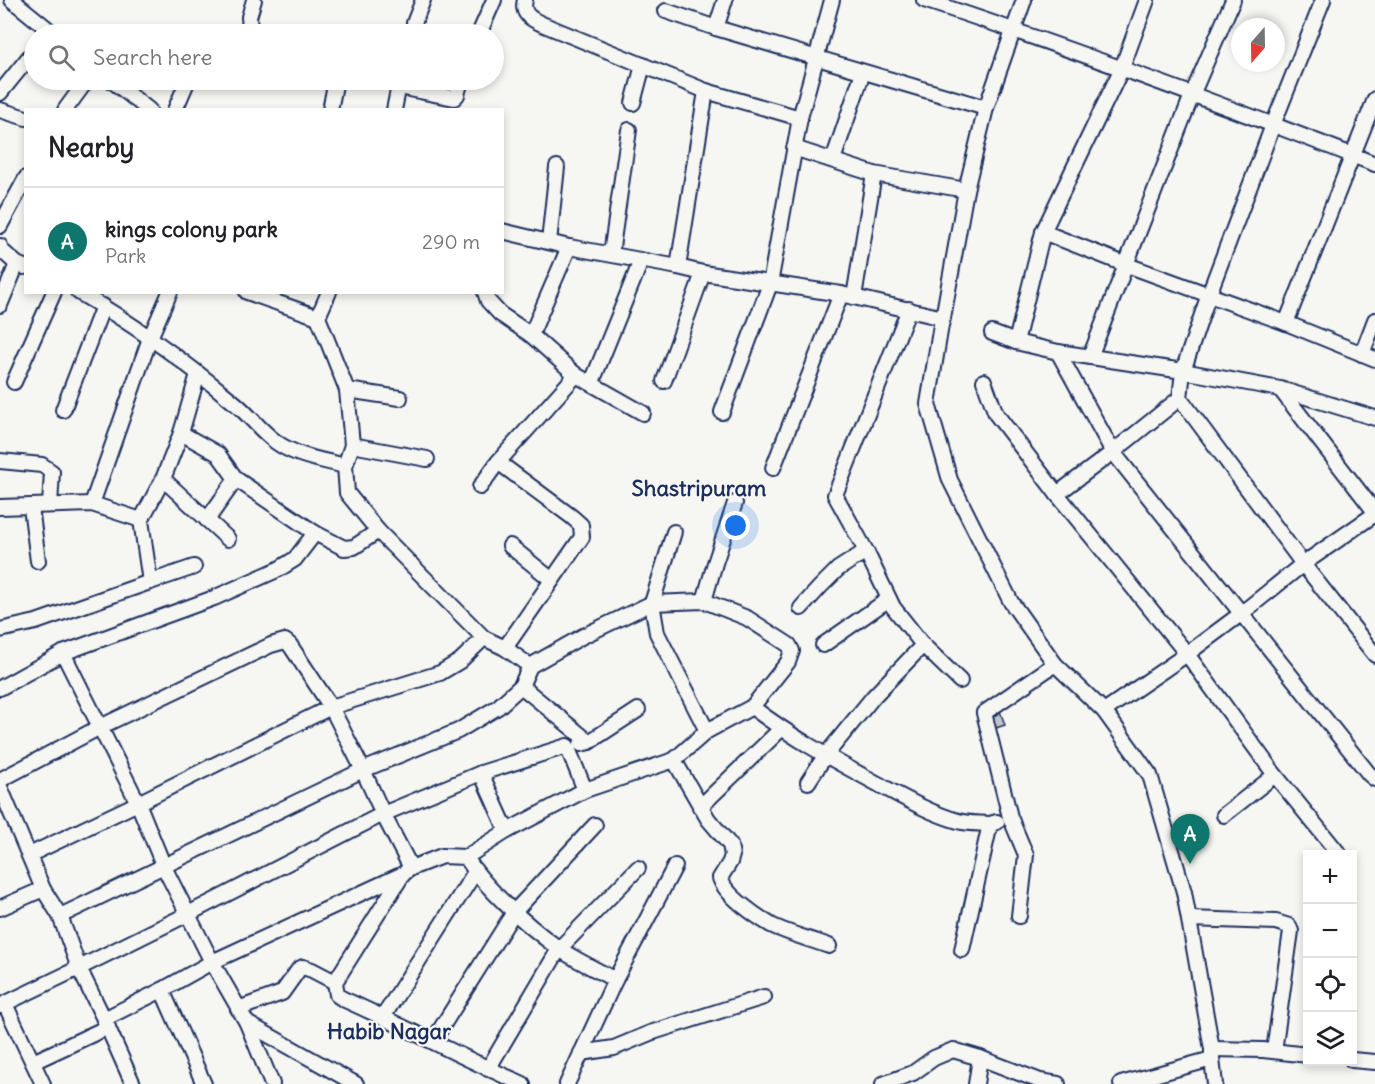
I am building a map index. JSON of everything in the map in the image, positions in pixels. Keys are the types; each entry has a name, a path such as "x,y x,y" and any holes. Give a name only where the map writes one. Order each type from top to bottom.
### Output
{"street":[{"path":"12,0 40,24"},
{"path":"250,24 249,17 254,0"},
{"path":"414,23 423,0"},
{"path":"483,24 494,0"},
{"path":"525,0 526,15 532,20 706,91 800,118"},
{"path":"716,28 725,0"},
{"path":"722,412 771,284 800,118 832,0"},
{"path":"924,0 1122,68 1375,164"},
{"path":"1024,0 986,108 966,190 928,404 950,480 1011,603 1055,664 1104,711 1150,775 1184,892 1212,1054 1215,1084"},
{"path":"1016,342 1043,232 1122,68 1147,0"},
{"path":"1090,357 1192,95 1233,0"},
{"path":"1057,494 1180,398 1184,371 1209,294 1323,0"},
{"path":"666,11 986,108"},
{"path":"0,93 24,63"},
{"path":"633,103 643,65"},
{"path":"833,159 863,72"},
{"path":"66,108 80,90"},
{"path":"124,90 146,108"},
{"path":"176,108 184,90"},
{"path":"330,108 334,90"},
{"path":"394,108 398,90"},
{"path":"425,90 454,98 458,90"},
{"path":"678,267 706,91"},
{"path":"1286,323 1375,99"},
{"path":"0,110 24,117"},
{"path":"611,254 628,130"},
{"path":"794,148 874,174 966,190"},
{"path":"549,242 557,167"},
{"path":"773,468 847,296 874,174"},
{"path":"0,226 24,182"},
{"path":"504,231 568,247 703,273 847,296 943,318"},
{"path":"1043,232 1369,356 1375,320"},
{"path":"0,246 1,250 21,266 0,305"},
{"path":"531,335 568,247"},
{"path":"592,382 641,261"},
{"path":"664,381 703,273"},
{"path":"14,382 53,294"},
{"path":"82,294 150,338 198,374 237,405 277,442 300,454 345,466"},
{"path":"92,504 150,338 169,294"},
{"path":"253,294 318,317"},
{"path":"328,294 318,317 347,390 352,445 345,466 346,493 378,531 484,638 506,648 530,666"},
{"path":"486,294 500,314 531,335 576,375 592,382 643,413"},
{"path":"63,410 103,306"},
{"path":"909,309 836,495 892,607 923,645 960,681"},
{"path":"992,333 1016,342 1058,352 1184,371 1280,389 1375,418"},
{"path":"1058,352 1113,452 1329,725 1369,774 1375,778"},
{"path":"150,582 141,520 163,478 181,433 198,374"},
{"path":"480,487 498,462 576,375"},
{"path":"984,381 996,414 1057,494 1186,654 1275,775 1335,850"},
{"path":"1104,711 1186,654 1303,564 1375,513 1280,389"},
{"path":"347,390 400,398"},
{"path":"1180,398 1303,564 1375,655"},
{"path":"181,433 218,454 236,479 315,533 344,548 354,547 378,531"},
{"path":"352,445 427,459"},
{"path":"0,461 42,465 52,472 50,505"},
{"path":"498,462 581,525 582,537 506,648"},
{"path":"163,478 228,539"},
{"path":"207,520 236,479"},
{"path":"704,602 735,503"},
{"path":"0,507 92,504 141,520"},
{"path":"31,507 38,561"},
{"path":"674,532 652,603 657,633 707,730"},
{"path":"0,688 63,653 214,598 279,569 295,559 315,533"},
{"path":"510,546 552,580"},
{"path":"801,608 838,569 866,551"},
{"path":"0,630 36,622 194,567"},
{"path":"823,645 889,599"},
{"path":"33,1062 212,962 442,856 466,858 507,831 585,790 674,760 707,730 752,707 788,662 792,651 789,645 747,618 704,602 652,603 583,636 530,666 521,686 498,707 458,731 363,770 60,916"},
{"path":"29,855 331,707 440,673 460,661 484,638"},
{"path":"0,780 100,727 271,645 285,641 290,645 331,707 363,770 407,871"},
{"path":"808,783 825,756 874,696 923,645"},
{"path":"63,653 138,803 164,867 212,962 247,1023 272,1084"},
{"path":"1019,916 1026,855 1010,817 984,713 1055,664"},
{"path":"521,686 589,742"},
{"path":"752,707 781,729 825,756 939,815 961,822 990,824 1010,817"},
{"path":"43,1084 2,1005 188,914 383,814 481,773 567,746 589,742 638,710"},
{"path":"700,807 781,729"},
{"path":"567,746 585,790"},
{"path":"674,760 700,807 729,845 732,855 720,878 722,885 735,899 772,925 829,946"},
{"path":"481,773 507,831"},
{"path":"1224,815 1275,775"},
{"path":"0,787 43,889 60,916 79,968 134,1084"},
{"path":"962,950 990,824"},
{"path":"433,1041 514,912 595,825"},
{"path":"466,858 475,872 514,912 559,949 615,980"},
{"path":"567,1084 615,980 675,866"},
{"path":"488,1069 559,949 638,868"},
{"path":"407,871 335,982 337,995 523,1084"},
{"path":"383,1017 475,872"},
{"path":"0,908 43,889"},
{"path":"1189,919 1276,922 1289,926 1291,932 1274,1051"},
{"path":"238,1009 282,993 299,969 303,967 335,982"},
{"path":"162,990 204,1084"},
{"path":"581,1053 614,1048 764,997"},
{"path":"247,1023 354,1084"},
{"path":"883,1084 912,1078 934,1058 953,1050 1040,1081 1058,1084"},
{"path":"1121,1084 1212,1054 1274,1051 1303,1054"},
{"path":"976,1084 980,1058"},
{"path":"1357,1060 1375,1062"}],"building":[{"path":"1000,711 1005,725 993,729 988,714"}],"place":[{"name":"kings colony park","path":"1190,864"}],"district":[{"name":"Shastripuram","path":"699,488"},
{"name":"Habib Nagar","path":"389,1031"}]}
